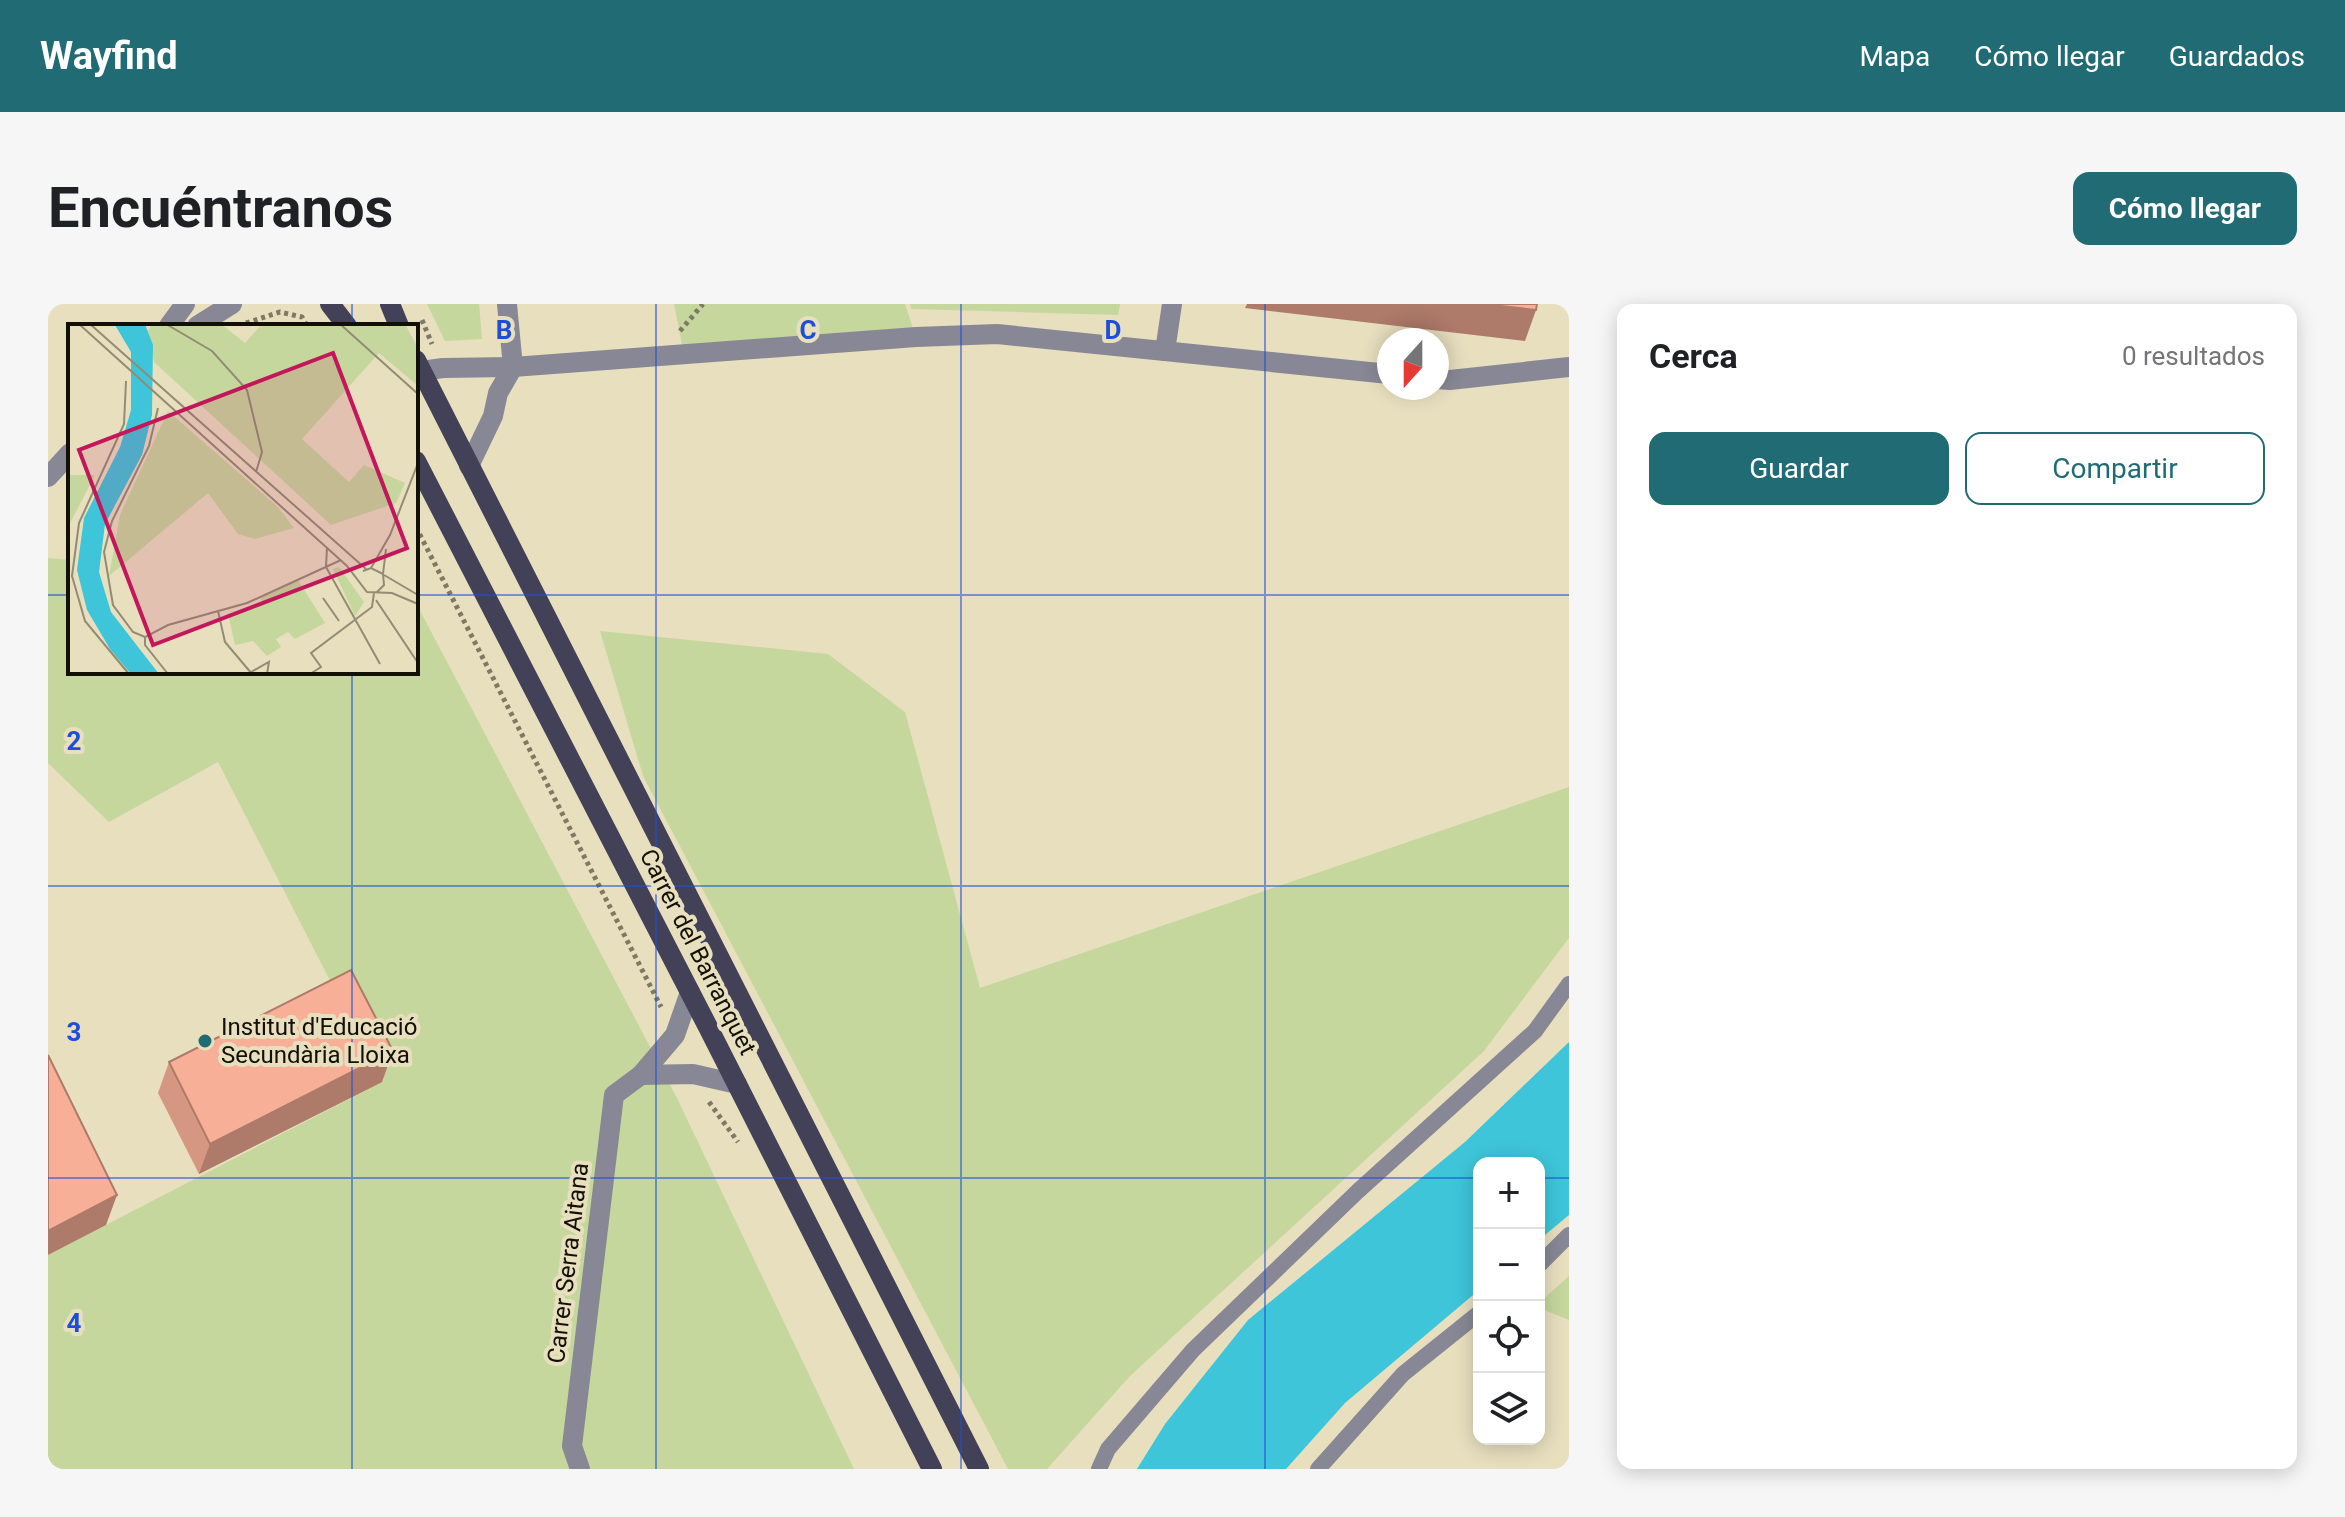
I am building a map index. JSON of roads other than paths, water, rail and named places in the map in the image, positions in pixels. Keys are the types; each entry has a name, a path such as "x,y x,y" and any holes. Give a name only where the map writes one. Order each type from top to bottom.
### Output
{"main road":[{"path":"330,304 345,324"},
{"path":"390,304 398,324"},
{"name":"Carrer del Barranquet","path":"419,366 979,1469"},
{"name":"Carrer del Barranquet","path":"418,465 932,1469"}],"street":[{"path":"170,324 185,304"},
{"path":"469,466 493,416 498,393 513,367 507,304"},
{"path":"1165,351 1172,304"},
{"path":"200,324 228,306"},
{"path":"419,366 513,367 916,337 997,334 1377,373"},
{"path":"1449,380 1569,367"},
{"path":"48,477 68,455"},
{"name":"Carrer Serra Aitana","path":"580,1469 572,1446 614,1095 641,1075 675,1035 690,992"},
{"path":"641,1075 693,1074 737,1084"}],"lane":[{"path":"1099,1469 1108,1449 1193,1350 1358,1191 1535,1031 1569,984"},
{"path":"1545,1259 1569,1235"},
{"path":"1318,1469 1403,1374 1473,1318"}],"water":[{"path":"1569,1042 1569,1215 1545,1235 1545,1157 1473,1157 1473,1295 1345,1403 1286,1469 1137,1469 1165,1424 1248,1320 1465,1142"}],"place":[{"name":"Institut d'Educació Secundària Lloixa","path":"205,1041"}]}
